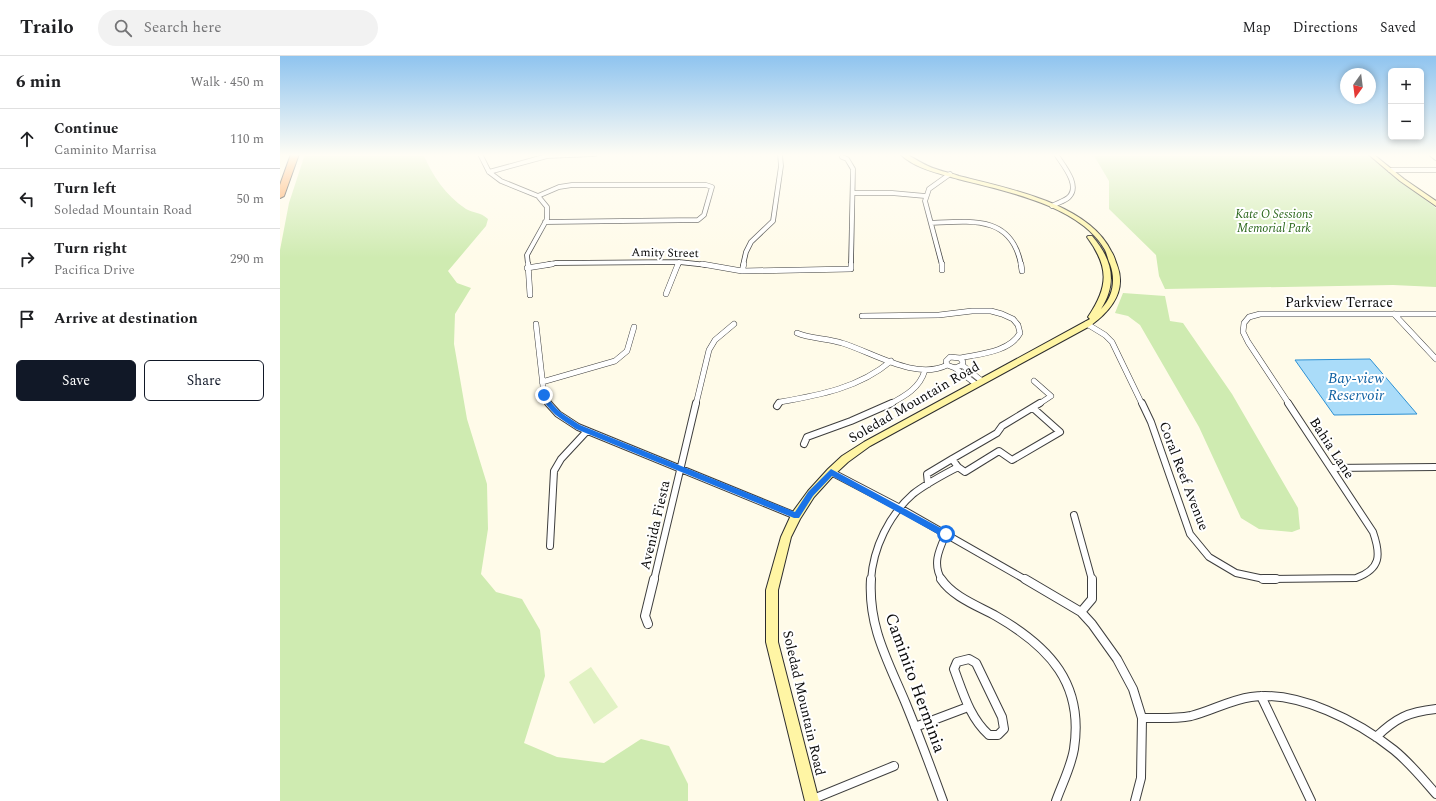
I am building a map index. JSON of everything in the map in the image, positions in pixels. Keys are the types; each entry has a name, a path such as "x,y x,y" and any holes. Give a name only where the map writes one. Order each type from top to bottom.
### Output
{"main road":[{"name":"Soledad Mountain Road","path":"812,800 772,642 772,590 778,563 786,538 796,516 810,494 845,459 867,444 1088,324 1105,311 1117,290 1117,279 1112,257 1105,246 1090,229 1072,214 1025,196 1000,189"},
{"path":"1414,189 1436,204"},
{"path":"1052,206 1092,238 1100,250 1106,265 1108,278 1104,298 1088,324"}],"street":[{"path":"521,189 538,196 547,207 548,211 545,222 527,255 530,295"},
{"path":"538,196 555,189"},
{"path":"545,222 698,220 704,216 712,189"},
{"path":"742,271 748,246 769,227 773,221 778,189"},
{"path":"853,189 853,193 892,193 925,196"},
{"path":"929,189 925,196 925,201 943,267 942,270"},
{"path":"1052,206 1070,197 1074,189"},
{"name":"Amity Street","path":"527,268 556,263 679,262 698,263 742,271 851,269 853,193"},
{"path":"931,223 978,223 1003,232 1013,241 1016,247 1022,271"},
{"path":"666,294 679,262"},
{"path":"862,316 939,315 989,311 1009,316 1017,324 1020,330 1018,338 1012,345 960,358 956,356 948,358 946,361 947,365"},
{"name":"Parkview Terrace","path":"1244,320 1253,315 1260,314 1436,314"},
{"path":"1394,314 1436,359"},
{"name":"Bahia Lane","path":"1244,320 1242,325 1244,335 1373,532 1378,547 1376,565 1367,574 1356,578 1348,578"},
{"path":"536,324 544,395 547,404 558,414 587,431 796,516"},
{"name":"Avenida Fiesta","path":"648,624 645,616 709,350 715,340 734,324"},
{"name":"Coral Reef Avenue","path":"1088,324 1105,335 1112,342 1151,422 1190,534 1209,556 1236,573 1264,579 1348,578"},
{"path":"542,382 615,361 623,357 626,353 634,327"},
{"path":"797,333 799,335 818,336 834,340 891,361 925,370 934,370 947,365 979,382"},
{"path":"960,358 963,362 962,365 979,382"},
{"path":"777,406 780,402 822,394 850,385 882,370 891,361"},
{"path":"955,368 962,365"},
{"path":"804,444 807,437 862,418 910,394 921,381 925,370"},
{"path":"928,484 927,474 997,433 1002,426 1051,396 1034,381"},
{"name":"Caminito Herminia","path":"943,801 874,626 869,592 870,578 876,548 886,529 900,508 910,497 928,484 958,467 965,472 999,451 1012,460 1060,432 1033,408"},
{"path":"550,546 554,471 561,459 587,431"},
{"path":"952,460 958,467"},
{"path":"1331,468 1436,467"},
{"path":"831,472 900,508 1081,612 1092,624 1118,659 1133,689 1142,718 1141,778 1135,801"},
{"path":"1074,515 1092,577 1092,599 1081,612"},
{"path":"946,534 936,558 936,570 943,583 950,590 1028,636 1049,654 1067,682 1074,705 1074,750 1056,801"},
{"path":"969,659 976,663 1002,717 1004,729 998,735 989,734 980,727 968,707 954,669 957,662 969,659"},
{"path":"1142,718 1187,717 1242,698 1261,696 1292,700 1323,709 1376,737 1395,751 1436,793"},
{"path":"1261,696 1310,801"},
{"path":"915,727 968,707"},
{"path":"1376,737 1394,720 1414,711 1436,709"},
{"path":"812,800 894,766"}],"green space":[{"path":"294,189 444,189 452,198 466,209 488,219 486,226 448,271 457,283 471,288 455,314 454,344 467,419 487,484 488,529 481,574 496,592 522,599 540,630 545,676 524,743 557,757 604,763 641,739 669,746 688,784 688,801 280,801 280,250 289,203"},
{"name":"Kate O Sessions Memorial Park","path":"1109,189 1411,189 1436,208 1436,287 1393,285 1165,289 1159,276 1156,255 1109,209"},
{"path":"1123,293 1165,296 1170,321 1183,323 1232,394 1298,508 1300,529 1292,532 1259,529 1241,518 1199,427 1140,325 1128,316 1115,313"},
{"path":"591,667 618,707 594,724 569,682"}],"water":[{"name":"Bay-view Reservoir","path":"1370,359 1417,414 1334,415 1295,360"}],"route":[{"path":"544,395 547,404 558,414 578,427 796,516 810,494 831,472 946,534"}]}
